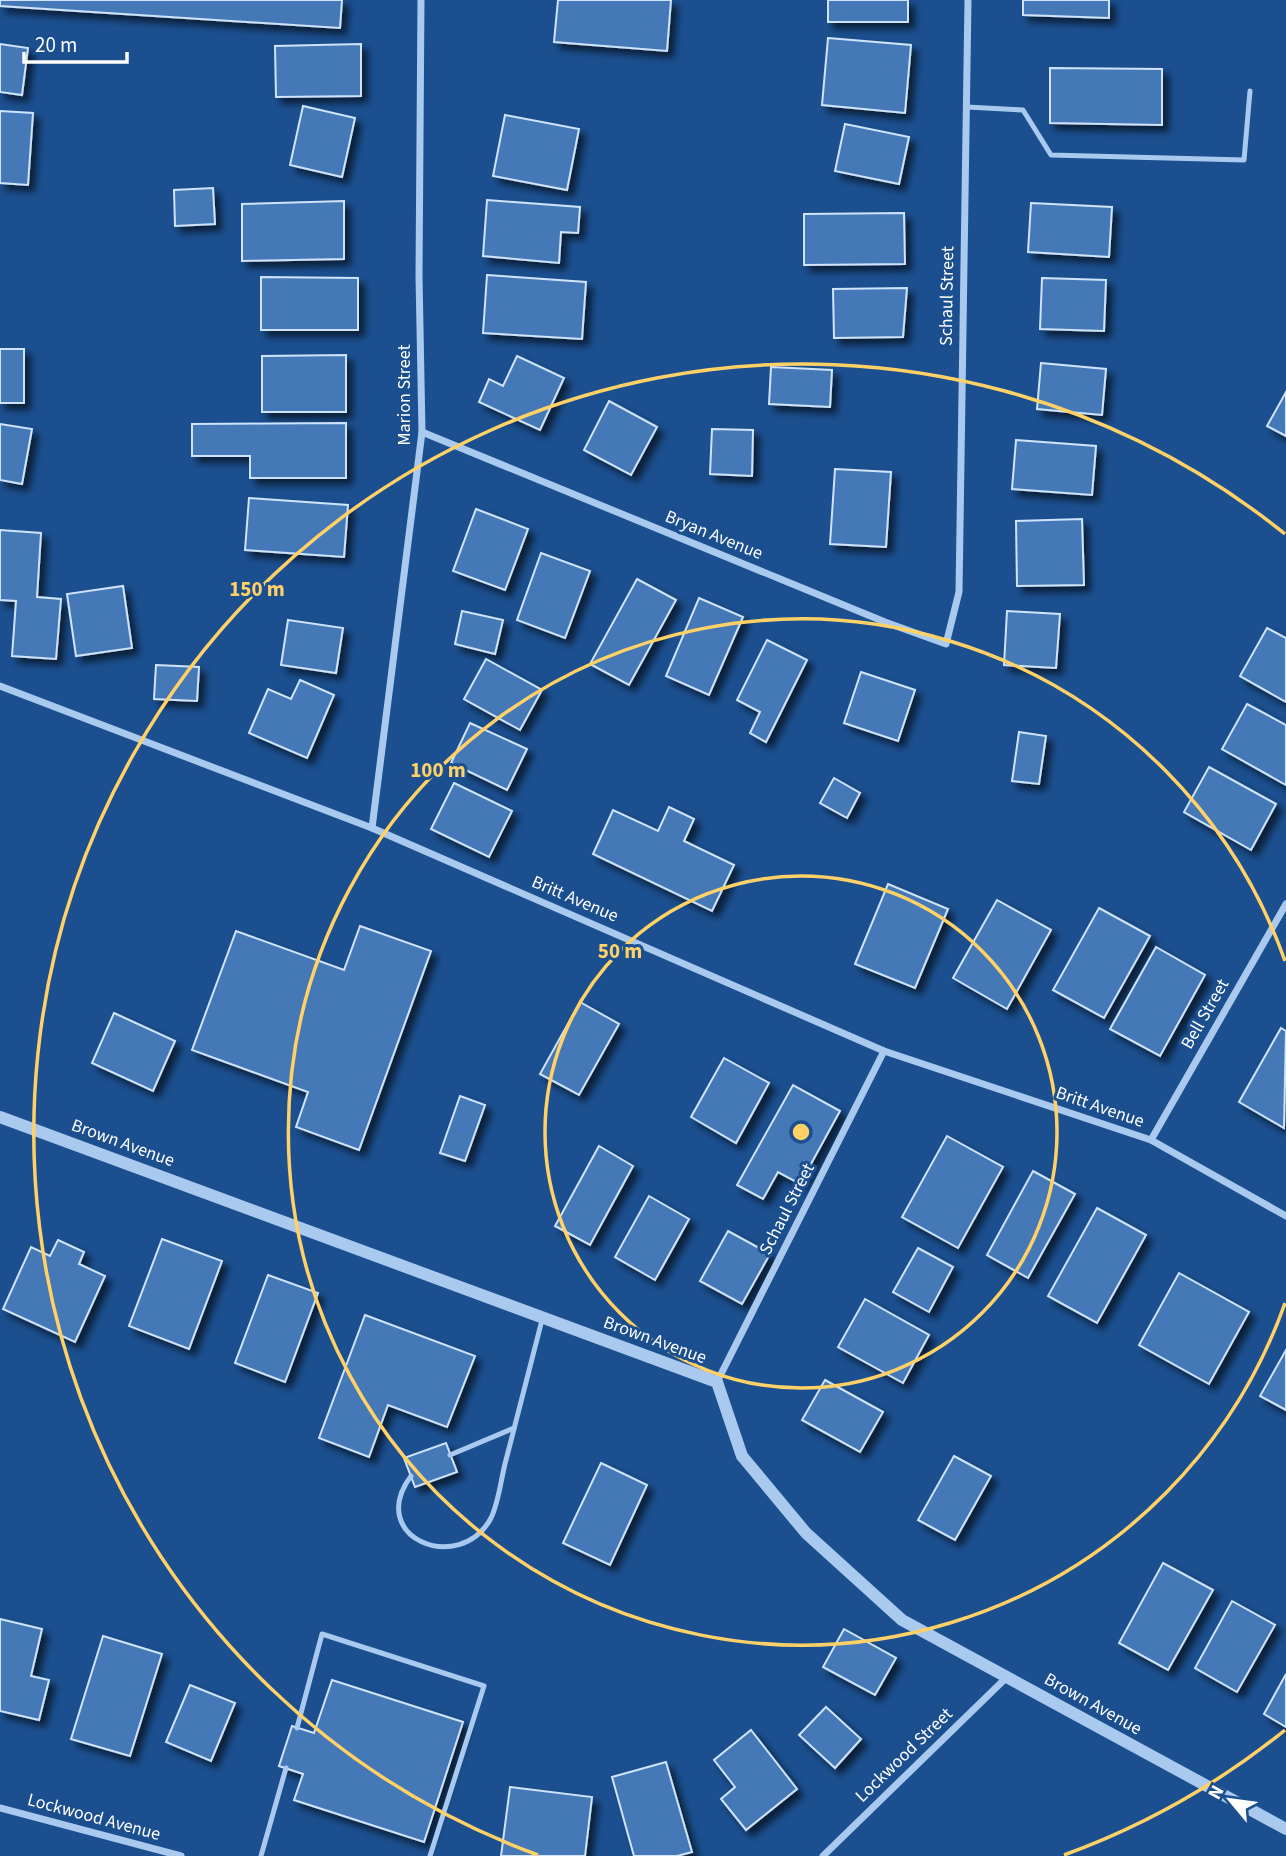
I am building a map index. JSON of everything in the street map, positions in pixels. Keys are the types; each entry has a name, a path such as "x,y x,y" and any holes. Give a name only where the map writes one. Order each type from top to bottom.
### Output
{"street":[{"name":"Marion Street","path":"372,828 422,432 419,276 421,0"},
{"name":"Schaul Street","path":"959,592 968,0"},
{"name":"Bryan Avenue","path":"422,432 886,622 946,643 959,592"},
{"name":"Britt Avenue","path":"0,686 372,828 884,1051 1151,1140 1286,1216"},
{"name":"Bell Street","path":"1151,1140 1286,904"},
{"name":"Schaul Street","path":"717,1382 884,1051"},
{"name":"Brown Avenue","path":"0,1117 717,1382 742,1456 806,1533 902,1620 1286,1829"},
{"name":"Lockwood Street","path":"823,1856 1007,1677"},
{"name":"Lockwood Avenue","path":"0,1808 181,1856"}],"lane":[{"path":"967,107 1023,110 1051,155 1244,160 1250,90"},
{"path":"411,1476 401,1490 398,1510 403,1528 417,1541 442,1549 465,1544 491,1518 543,1317"},
{"path":"450,1455 514,1428"},
{"path":"297,1728 322,1634 484,1686 430,1856"},
{"path":"261,1856 286,1768"}],"building":[{"path":"0,0 342,0 340,28 0,6"},
{"path":"558,0 671,0 667,51 554,42"},
{"path":"828,0 908,0 908,22 828,22"},
{"path":"1023,0 1109,0 1109,18 1023,15"},
{"path":"828,38 911,45 905,113 822,105"},
{"path":"0,44 28,48 22,95 0,92"},
{"path":"361,44 361,96 276,97 275,46"},
{"path":"1050,68 1162,69 1162,125 1050,123"},
{"path":"303,106 355,118 342,177 290,165"},
{"path":"0,111 33,113 28,185 0,183"},
{"path":"505,115 579,129 567,190 493,176"},
{"path":"845,124 909,137 899,184 835,171"},
{"path":"213,188 215,224 175,226 174,190"},
{"path":"487,200 580,207 578,233 561,232 559,263 483,256"},
{"path":"344,201 344,259 242,261 242,204"},
{"path":"1031,203 1112,207 1109,257 1028,252"},
{"path":"904,213 905,264 804,265 804,214"},
{"path":"487,275 586,282 582,339 483,333"},
{"path":"261,277 358,278 358,330 261,330"},
{"path":"1042,278 1106,280 1104,331 1040,329"},
{"path":"907,288 903,337 834,338 833,289"},
{"path":"0,349 24,349 24,403 0,403"},
{"path":"346,355 346,412 262,412 262,356"},
{"path":"517,356 564,378 540,430 479,402 489,379 503,386"},
{"path":"1041,363 1106,369 1102,415 1037,409"},
{"path":"771,367 832,370 830,407 769,404"},
{"path":"1286,392 1286,436 1267,426"},
{"path":"609,401 657,427 631,475 584,450"},
{"path":"346,423 346,478 250,478 250,456 192,456 192,424"},
{"path":"0,424 32,429 22,484 0,480"},
{"path":"712,429 753,430 752,476 710,474"},
{"path":"1016,440 1096,446 1092,495 1012,489"},
{"path":"835,469 891,472 886,547 830,544"},
{"path":"249,498 348,505 344,557 245,550"},
{"path":"476,509 528,529 505,590 453,571"},
{"path":"1082,519 1084,585 1017,586 1016,521"},
{"path":"0,530 41,533 37,597 61,599 56,659 12,656 16,601 0,600"},
{"path":"541,553 590,571 565,638 517,620"},
{"path":"637,579 676,600 629,685 590,664"},
{"path":"123,586 132,648 76,656 67,594"},
{"path":"699,598 743,617 709,695 666,676"},
{"path":"462,611 503,620 495,654 455,644"},
{"path":"1007,611 1060,614 1056,668 1004,665"},
{"path":"288,620 343,628 336,673 281,665"},
{"path":"1267,628 1286,638 1286,702 1240,676"},
{"path":"767,640 807,660 766,742 750,733 760,712 737,700"},
{"path":"486,659 542,690 520,730 464,699"},
{"path":"156,665 199,667 197,701 154,699"},
{"path":"861,672 915,690 898,741 844,723"},
{"path":"300,680 334,695 307,758 249,733 268,689 291,699"},
{"path":"1247,704 1286,725 1286,785 1222,749"},
{"path":"470,723 527,749 507,790 451,763"},
{"path":"1019,732 1046,736 1039,784 1012,781"},
{"path":"1209,767 1276,804 1251,850 1184,812"},
{"path":"834,778 860,793 847,818 820,803"},
{"path":"454,783 512,811 489,857 431,829"},
{"path":"669,807 694,819 684,841 734,865 712,911 593,854 613,810 658,831"},
{"path":"888,884 948,909 915,988 855,964"},
{"path":"997,900 1051,930 1007,1009 953,978"},
{"path":"1099,908 1150,936 1104,1018 1053,990"},
{"path":"360,926 431,951 359,1150 296,1127 308,1092 192,1050 236,931 344,970"},
{"path":"1156,947 1205,975 1160,1056 1110,1029"},
{"path":"580,1002 619,1024 579,1095 540,1074"},
{"path":"114,1013 175,1041 153,1091 92,1063"},
{"path":"1281,1028 1286,1031 1284,1128 1239,1102"},
{"path":"724,1058 769,1083 736,1143 691,1117"},
{"path":"793,1085 840,1111 800,1184 778,1172 763,1199 737,1185"},
{"path":"460,1096 485,1105 465,1161 440,1153"},
{"path":"947,1136 1003,1167 958,1248 902,1217"},
{"path":"599,1146 633,1166 590,1245 555,1226"},
{"path":"1033,1171 1075,1194 1028,1278 987,1255"},
{"path":"649,1196 689,1219 655,1280 615,1257"},
{"path":"1097,1208 1146,1235 1097,1323 1048,1296"},
{"path":"728,1231 770,1254 742,1304 700,1281"},
{"path":"162,1239 222,1261 189,1349 129,1326"},
{"path":"58,1240 84,1252 79,1264 105,1276 75,1342 3,1309 31,1247 50,1256"},
{"path":"918,1248 953,1267 929,1312 893,1292"},
{"path":"1179,1273 1249,1312 1209,1384 1139,1345"},
{"path":"268,1275 318,1293 285,1382 235,1363"},
{"path":"865,1299 929,1335 903,1383 838,1347"},
{"path":"365,1315 475,1356 447,1427 388,1405 369,1457 319,1438"},
{"path":"1286,1350 1286,1410 1260,1396"},
{"path":"825,1380 883,1412 860,1452 802,1420"},
{"path":"446,1443 457,1472 415,1487 404,1458"},
{"path":"954,1456 991,1476 955,1540 918,1520"},
{"path":"601,1463 647,1485 610,1565 563,1543"},
{"path":"1163,1563 1213,1590 1168,1670 1119,1643"},
{"path":"1232,1601 1275,1625 1237,1692 1195,1668"},
{"path":"0,1619 42,1629 31,1676 49,1680 39,1720 0,1711"},
{"path":"844,1629 896,1658 875,1695 823,1667"},
{"path":"103,1636 162,1654 130,1756 71,1739"},
{"path":"1286,1674 1286,1727 1264,1714"},
{"path":"332,1680 463,1722 424,1842 294,1800 303,1774 279,1766 292,1726 314,1733"},
{"path":"190,1685 235,1703 211,1761 166,1742"},
{"path":"826,1707 861,1739 835,1768 799,1735"},
{"path":"751,1730 797,1789 746,1830 721,1799 735,1787 714,1760"},
{"path":"666,1762 692,1852 677,1856 634,1856 612,1777"},
{"path":"510,1787 592,1797 585,1856 501,1856"}]}
